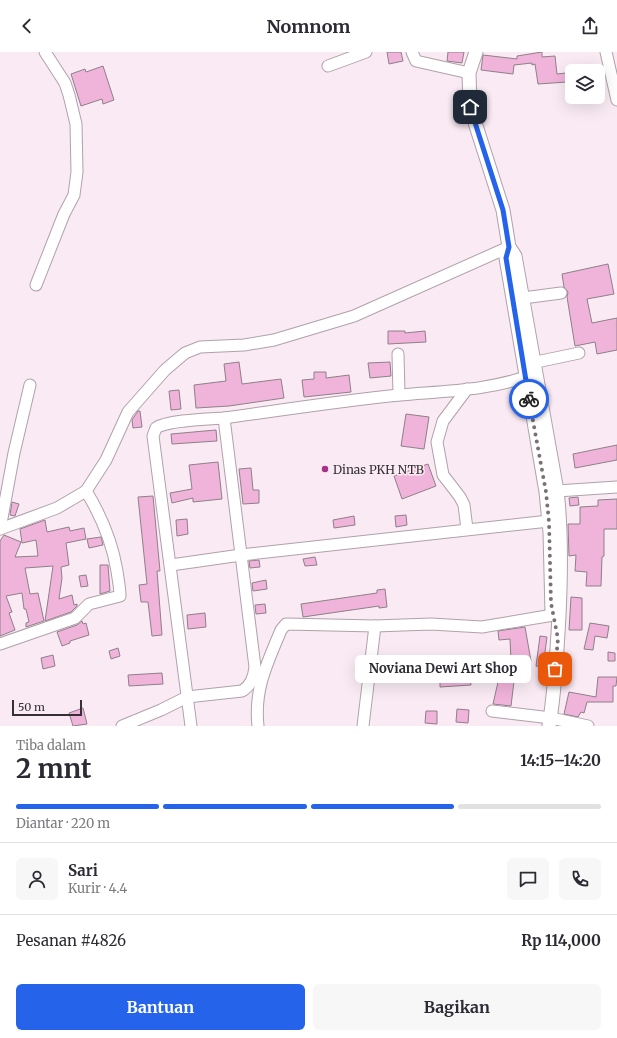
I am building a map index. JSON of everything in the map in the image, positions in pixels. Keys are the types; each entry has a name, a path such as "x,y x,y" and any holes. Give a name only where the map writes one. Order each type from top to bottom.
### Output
{"main road":[{"path":"476,52 469,73 470,107 503,210 509,247 506,258 529,370 557,491 553,528 555,614 558,639 550,722"},
{"path":"509,247 515,256 523,298 537,440 553,528"}],"street":[{"path":"36,285 61,221 74,195 77,172 76,124 69,95 65,83 45,52"},
{"path":"328,66 366,52"},
{"path":"412,52 416,61 469,73"},
{"path":"606,52 617,100"},
{"path":"0,529 57,508 86,491 106,460 128,412 166,370 185,353 200,347 244,345 274,340 354,316 509,247"},
{"path":"523,298 561,293"},
{"path":"191,726 153,436 154,430 163,424 224,418 399,395 467,389 579,353"},
{"path":"398,354 399,395"},
{"path":"0,529 14,452 30,385"},
{"path":"467,389 443,421 437,442 442,474 448,484 460,497 464,505 467,529"},
{"path":"122,726 161,710 242,691 249,686 253,678 255,667 224,418"},
{"path":"557,491 617,487"},
{"path":"0,644 75,618 89,604 120,596 114,552 109,534 100,513 86,491"},
{"path":"171,565 241,555 467,529 553,528"},
{"path":"258,726 257,702 259,686 284,625 289,623 375,626 431,624 482,627 555,614"},
{"path":"363,726 375,626"},
{"path":"492,711 550,722 588,726"}],"building":[{"path":"387,52 401,52 403,61 389,64"},
{"path":"448,52 464,52 462,63 447,61"},
{"path":"542,52 542,57 555,56 557,74 565,73 565,82 538,84 535,64 532,65 532,63 514,65 513,74 481,70 483,55 517,59 517,56"},
{"path":"103,66 114,100 103,104 102,99 81,106 71,74 85,69 86,72"},
{"path":"608,264 614,294 587,299 592,323 617,318 617,350 597,354 595,342 575,346 567,297 568,292 564,287 562,274"},
{"path":"388,331 405,331 405,333 425,331 426,342 388,344"},
{"path":"239,362 242,384 281,379 284,398 229,406 196,408 194,385 226,381 224,364"},
{"path":"390,362 391,376 370,378 368,363"},
{"path":"314,372 326,372 326,378 349,375 351,392 304,397 302,380 314,379"},
{"path":"179,390 181,409 171,410 169,391"},
{"path":"138,411 140,411 142,427 133,428 132,420"},
{"path":"406,414 429,417 424,449 401,446"},
{"path":"216,430 217,441 172,444 171,434"},
{"path":"617,445 617,460 575,468 573,454"},
{"path":"218,462 222,499 193,502 193,498 172,503 170,493 192,489 189,465"},
{"path":"428,464 436,486 402,499 394,476"},
{"path":"251,468 253,490 259,490 259,503 243,504 239,469"},
{"path":"153,496 160,571 157,571 162,635 152,636 148,602 141,602 139,585 147,584 138,497"},
{"path":"578,497 579,505 570,506 569,498"},
{"path":"617,499 617,529 604,529 604,556 602,557 601,586 586,586 587,572 575,571 576,555 569,556 568,524 580,524 580,507 598,506 598,500"},
{"path":"12,502 19,504 15,516 10,515"},
{"path":"406,515 407,525 396,527 395,516"},
{"path":"354,516 355,525 334,528 333,520"},
{"path":"187,519 188,534 177,536 176,520"},
{"path":"45,520 47,532 69,527 70,531 84,528 86,539 66,543 69,565 61,567 62,578 59,599 72,595 74,605 77,604 77,606 71,612 45,621 53,566 25,568 30,594 38,593 44,621 26,627 26,623 29,622 26,609 24,609 22,593 6,596 12,612 9,613 15,630 0,636 0,541 4,535 21,542 15,557 38,556 36,540 22,543 20,529"},
{"path":"101,537 103,545 89,548 87,539"},
{"path":"315,557 317,565 305,566 303,559"},
{"path":"259,560 260,567 250,568 249,561"},
{"path":"100,565 108,565 110,591 100,594"},
{"path":"86,575 88,586 81,587 79,576"},
{"path":"266,580 267,589 253,591 252,583"},
{"path":"385,589 387,607 379,608 379,606 303,617 301,604 377,593 377,590"},
{"path":"571,597 582,598 582,630 569,630"},
{"path":"265,604 266,613 256,614 255,605"},
{"path":"205,613 206,627 188,629 187,615"},
{"path":"82,621 83,624 86,623 89,635 70,641 70,643 62,646 57,632 77,625"},
{"path":"590,623 609,626 607,638 595,636 593,650 584,649"},
{"path":"525,627 531,661 511,661 510,639 499,640 498,631"},
{"path":"540,636 547,637 543,667 536,666"},
{"path":"118,648 120,656 111,659 109,651"},
{"path":"608,652 615,653 615,661 608,661"},
{"path":"53,655 55,666 43,669 41,658"},
{"path":"494,670 515,673 511,706 493,704 498,682 492,682"},
{"path":"470,672 471,685 440,687 440,673"},
{"path":"162,673 163,684 129,686 128,675"},
{"path":"598,677 617,677 616,686 613,686 613,702 587,702 584,713 581,712 578,717 564,714 569,692 596,697"},
{"path":"83,708 87,724 73,726 69,713"},
{"path":"457,709 469,710 468,723 456,722"},
{"path":"426,711 437,711 437,724 425,723"}],"way so far":[{"path":"529,399 546,492 550,532 551,603 558,639 555,669"}],"place":[{"name":"Dinas PKH NTB","path":"325,469"},
{"name":"Noviana Dewi Art Shop","path":"555,669"}],"route":[{"path":"470,107 478,136 503,210 509,247 506,258 529,399"}]}
